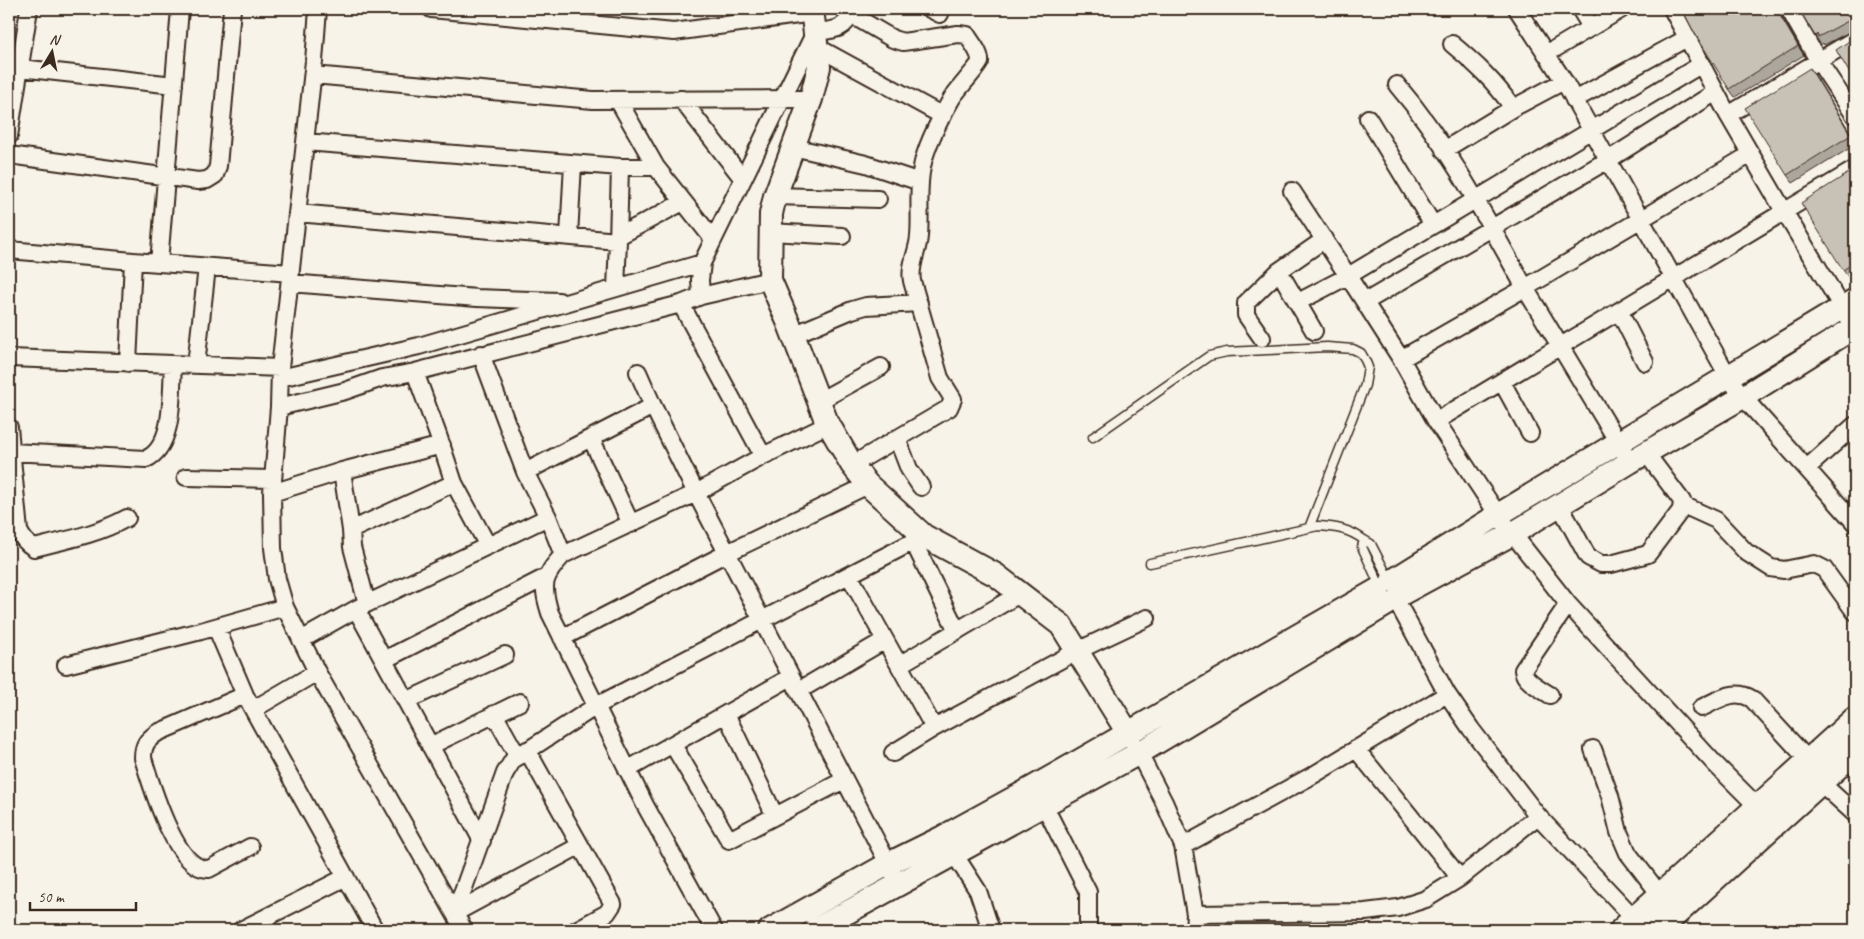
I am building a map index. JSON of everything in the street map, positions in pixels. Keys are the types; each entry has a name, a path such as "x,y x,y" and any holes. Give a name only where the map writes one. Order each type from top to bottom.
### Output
{"main road":[{"path":"1657,930 1815,772 1855,720"},
{"path":"1629,925 1758,807 1855,750"}],"street":[{"path":"9,136 11,112 29,9"},
{"path":"159,263 180,9"},
{"path":"9,156 167,177 207,180 215,176 218,166 232,9"},
{"path":"318,9 313,74 280,373 272,486 273,548 277,579 285,607 317,672 464,930"},
{"path":"431,9 674,32 815,25 836,30 843,27 853,12 893,39 903,42 958,34 966,35 979,55 980,62 978,67 964,80 955,93 924,156 920,182 919,238 911,267 911,274 940,378 953,399 952,404 852,465"},
{"path":"1517,9 1564,81 1729,378 1743,397 1855,523"},
{"path":"1580,9 1591,27"},
{"path":"1546,54 1622,9"},
{"path":"1039,796 1128,733 1390,591 1512,534 1638,457 1743,397 1855,327 1849,304 1785,213 1728,115 1672,9"},
{"path":"1789,9 1819,62 1855,116"},
{"path":"701,296 702,263 782,99 815,25"},
{"path":"815,25 819,67 811,99 775,196 771,214 770,280 819,401 829,424 852,465 868,485 919,538 996,575 1061,625 1128,733 1164,802 1183,846 1194,922 1365,912 1398,908 1426,898 1460,878 1538,816"},
{"path":"815,25 943,116"},
{"path":"1574,100 1688,38"},
{"path":"1728,115 1855,40"},
{"path":"1452,44 1481,68 1501,90 1513,108"},
{"path":"1298,302 1348,276 1702,64"},
{"path":"20,68 174,86"},
{"path":"313,74 593,100 811,99"},
{"path":"1444,150 1513,108 1564,81"},
{"path":"1397,85 1431,128 1475,199 1525,288 1618,442 1638,457 1682,501 1683,506 1648,554 1611,564 1601,564 1588,557 1559,504"},
{"path":"1365,302 1608,160 1716,92"},
{"path":"681,99 743,179"},
{"path":"618,100 656,167 713,239"},
{"path":"1368,118 1433,225"},
{"path":"305,142 573,164 656,167"},
{"path":"793,147 866,164 920,182"},
{"path":"1401,359 1751,154"},
{"path":"568,236 573,164"},
{"path":"616,288 620,167"},
{"path":"1436,421 1785,213 1855,169"},
{"path":"1292,191 1325,239 1401,359 1436,421 1512,534 1568,604 1715,764 1758,807"},
{"path":"775,196 878,199"},
{"path":"297,213 619,239 683,202"},
{"path":"770,232 842,236"},
{"path":"1262,338 1246,315 1246,303 1279,271 1325,239"},
{"path":"9,250 207,267 477,298 571,302"},
{"path":"128,362 133,261"},
{"path":"9,358 196,365 280,373 419,346 702,263"},
{"path":"196,365 207,267"},
{"path":"1279,271 1314,331"},
{"path":"279,407 345,391 382,378 415,372 681,304 701,296 770,280"},
{"path":"793,335 866,306 919,303"},
{"path":"681,304 763,456"},
{"path":"815,905 821,927 900,883 948,845 1039,796 1139,753 1390,591 1498,515 1618,442 1729,378 1849,304"},
{"path":"1619,311 1645,362"},
{"path":"481,354 525,472 548,517 563,555"},
{"path":"11,452 146,459 154,455 163,442 167,430 173,364"},
{"path":"819,401 881,367"},
{"path":"415,372 454,483 488,546"},
{"path":"638,372 696,493 844,780 900,883"},
{"path":"1502,382 1530,433"},
{"path":"525,472 653,406"},
{"path":"714,930 644,805 550,613 544,594 546,577 550,569 563,555 696,493 763,456 829,424"},
{"path":"1807,468 1855,425"},
{"path":"9,427 19,531 23,539 34,548 86,536 128,518"},
{"path":"591,438 631,524"},
{"path":"897,438 907,464 921,487"},
{"path":"186,477 272,486 342,472 442,445"},
{"path":"342,472 362,607 384,660 482,841"},
{"path":"351,530 454,483"},
{"path":"562,638 727,553 868,485"},
{"path":"1683,506 1716,520 1746,552 1771,568 1784,570 1814,564 1824,569 1855,612"},
{"path":"301,640 362,607 548,517"},
{"path":"455,913 505,773 513,760 596,706 919,538"},
{"path":"919,538 957,631"},
{"path":"849,574 934,728"},
{"path":"384,660 546,577"},
{"path":"1390,591 1447,694 1538,816 1629,925"},
{"path":"899,665 1021,593"},
{"path":"1550,695 1529,680 1524,675 1523,670 1568,604"},
{"path":"66,666 285,607"},
{"path":"893,753 934,728 1077,651 1147,618"},
{"path":"216,627 245,695 375,930"},
{"path":"628,770 726,714 795,684 885,640"},
{"path":"406,701 505,655"},
{"path":"254,709 317,672"},
{"path":"1183,846 1315,774 1447,694"},
{"path":"245,695 157,733 148,740 143,748 143,758 167,826 174,839 196,866 202,869 209,869 250,847"},
{"path":"1701,708 1726,695 1745,695 1752,699 1815,772 1855,814"},
{"path":"430,746 520,702"},
{"path":"494,714 522,754 613,904 607,913 576,930"},
{"path":"726,714 775,816"},
{"path":"673,744 729,840 844,780"},
{"path":"1356,749 1460,878"},
{"path":"1594,749 1610,796 1619,832 1628,853 1661,896"},
{"path":"1039,796 1088,892 1088,930"},
{"path":"770,930 888,864 948,845"},
{"path":"948,845 978,892 991,930"},
{"path":"455,913 579,846"},
{"path":"241,930 346,877"}],"lane":[{"path":"1093,437 1209,356 1227,352 1327,347 1353,349 1361,353 1366,360 1368,367 1365,385 1309,528"},
{"path":"1150,563 1318,526 1344,529 1351,531 1364,540 1362,547 1390,591"}],"building":[{"path":"1682,9 1776,9 1798,46 1729,89"},
{"path":"1799,9 1855,9 1855,23 1848,21 1818,37 1817,34 1815,36"},
{"path":"1855,37 1855,82 1836,50"},
{"path":"1810,68 1851,135 1787,175 1745,108"},
{"path":"1855,169 1855,262 1843,270 1801,203"}]}
